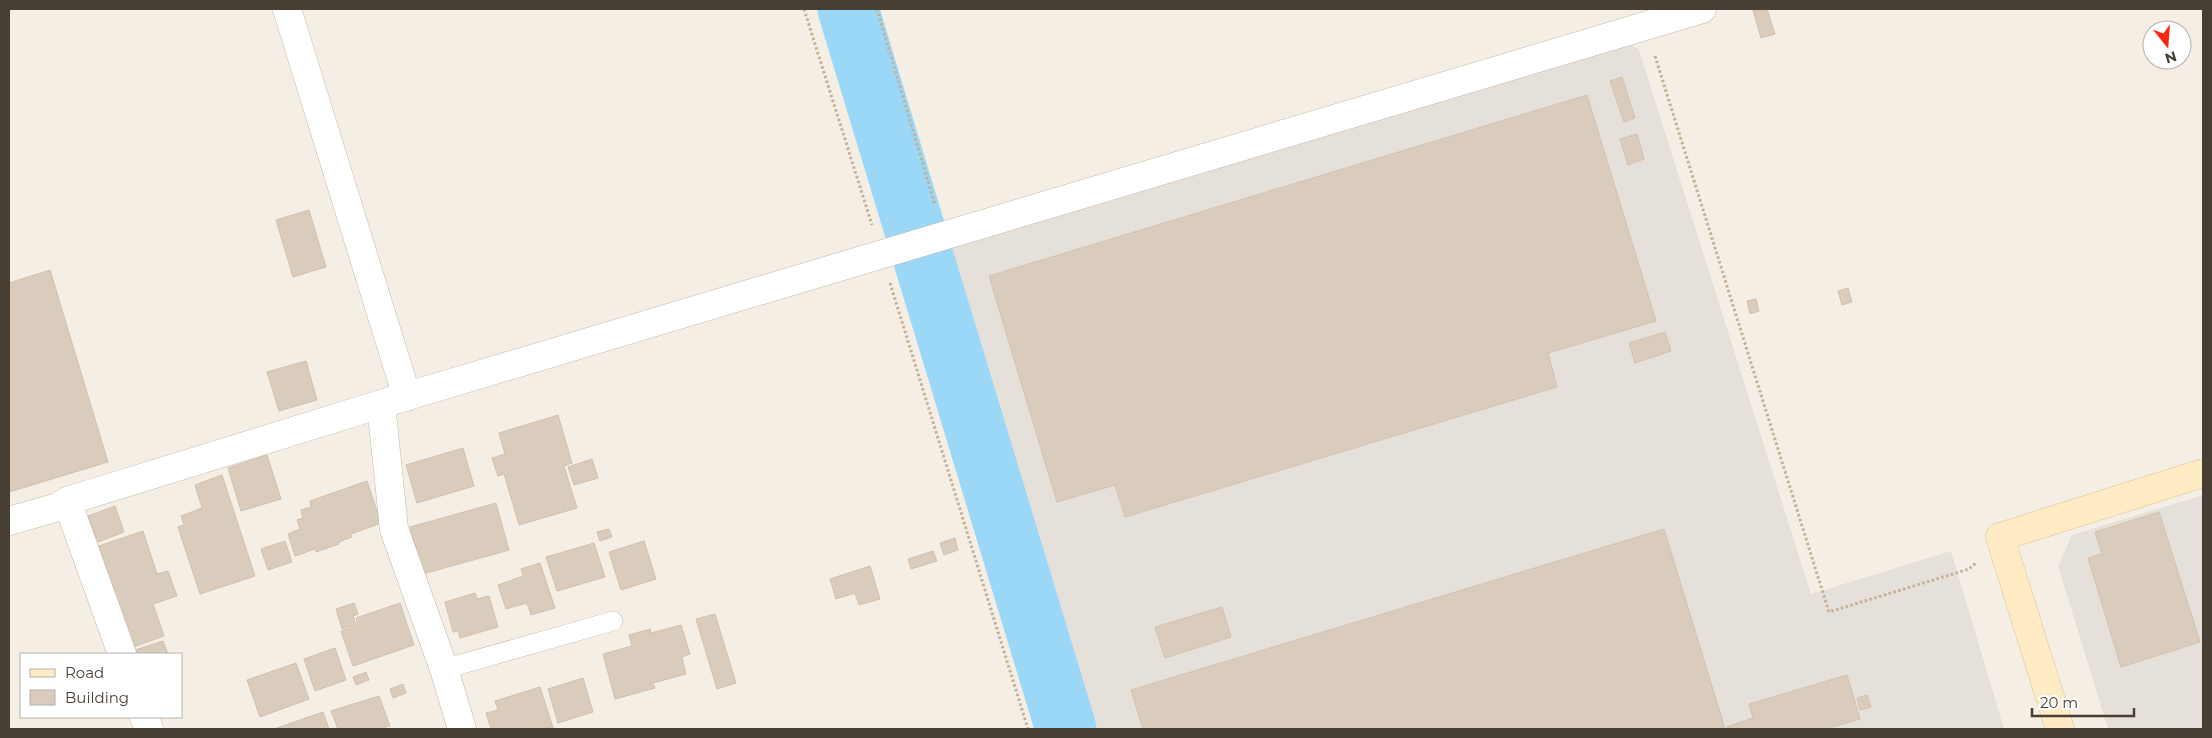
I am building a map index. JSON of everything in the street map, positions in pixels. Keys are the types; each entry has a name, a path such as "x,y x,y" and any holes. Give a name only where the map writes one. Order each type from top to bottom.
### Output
{"street":[{"path":"287,9 407,397"},
{"path":"9,522 58,507 67,501 381,404 888,254 1702,9"},
{"path":"381,404 394,529 444,669 462,729"},
{"path":"2060,729 2000,537 2203,473"},
{"path":"67,501 122,653"}],"lane":[{"path":"444,669 613,621"}],"path":[{"path":"804,9 888,254 1028,729"},
{"path":"878,9 942,237"},
{"path":"1646,26 1828,612 1969,569 2000,537"}],"shaded area":[{"path":"1629,43 1639,50 1811,594 1951,551 2004,729 1039,729 896,263"},
{"path":"2203,495 2203,729 2108,729 2058,566 2072,535"}],"building":[{"path":"1767,9 1775,34 1761,38 1753,10"},
{"path":"1622,77 1635,118 1624,122 1610,81"},
{"path":"1587,95 1656,321 1548,353 1557,387 1125,517 1115,485 1057,502 989,276"},
{"path":"1637,134 1644,159 1628,165 1620,139"},
{"path":"309,210 326,267 293,277 276,220"},
{"path":"50,270 108,462 9,492 9,283"},
{"path":"1848,288 1852,302 1842,305 1838,291"},
{"path":"1756,299 1759,311 1750,314 1747,301"},
{"path":"1665,332 1671,351 1635,363 1629,343"},
{"path":"306,361 317,400 279,411 267,372"},
{"path":"558,415 572,463 564,466 577,508 519,525 504,474 498,476 492,458 505,454 499,433"},
{"path":"463,448 474,486 417,503 406,465"},
{"path":"267,455 281,499 241,511 228,468"},
{"path":"592,459 598,478 574,485 568,467"},
{"path":"222,475 255,576 200,594 178,527 184,525 181,516 202,508 195,485"},
{"path":"367,481 381,523 351,534 352,537 339,542 339,544 316,552 315,549 295,556 288,534 300,529 297,520 303,518 301,510 311,507 310,501"},
{"path":"496,503 509,550 423,574 410,527"},
{"path":"115,506 124,532 98,542 88,516"},
{"path":"2159,512 2200,642 2121,667 2088,558 2102,554 2095,532"},
{"path":"609,529 612,537 600,541 597,532"},
{"path":"1664,529 1725,729 1143,729 1131,690"},
{"path":"143,531 157,574 168,571 177,596 153,604 164,636 133,647 99,546"},
{"path":"955,538 958,550 944,555 940,543"},
{"path":"285,541 292,562 268,570 261,549"},
{"path":"644,541 656,579 621,590 609,552"},
{"path":"594,543 605,577 557,591 546,557"},
{"path":"933,551 937,561 911,569 908,559"},
{"path":"540,563 555,608 531,615 527,603 506,609 498,585 523,576 521,569"},
{"path":"870,566 880,599 859,605 855,593 836,599 830,579"},
{"path":"475,593 477,599 489,596 498,627 460,638 458,631 453,632 445,602"},
{"path":"354,603 358,614 353,616 356,625 342,629 336,609"},
{"path":"400,603 414,645 353,666 341,631 358,626 356,618"},
{"path":"1222,607 1231,637 1165,658 1155,627"},
{"path":"715,614 736,683 717,689 696,619"},
{"path":"681,625 690,654 682,657 686,674 653,683 655,688 615,699 603,654 632,646 629,635 650,629 651,633"},
{"path":"163,641 168,653 136,653 135,650"},
{"path":"335,648 346,680 315,691 304,659"},
{"path":"296,663 309,699 260,717 247,680"},
{"path":"366,672 369,680 356,685 353,677"},
{"path":"1847,675 1860,719 1826,729 1727,729 1727,727 1753,718 1749,704"},
{"path":"583,678 593,712 558,723 548,689"},
{"path":"403,684 406,693 393,698 390,689"},
{"path":"540,687 553,728 491,729 486,713 498,710 495,701"},
{"path":"1867,695 1871,707 1860,710 1857,698"},
{"path":"379,696 390,726 385,727 386,729 338,729 331,711"},
{"path":"323,712 329,729 274,729"}],"waterway":[{"path":"848,9 1066,729"}]}
